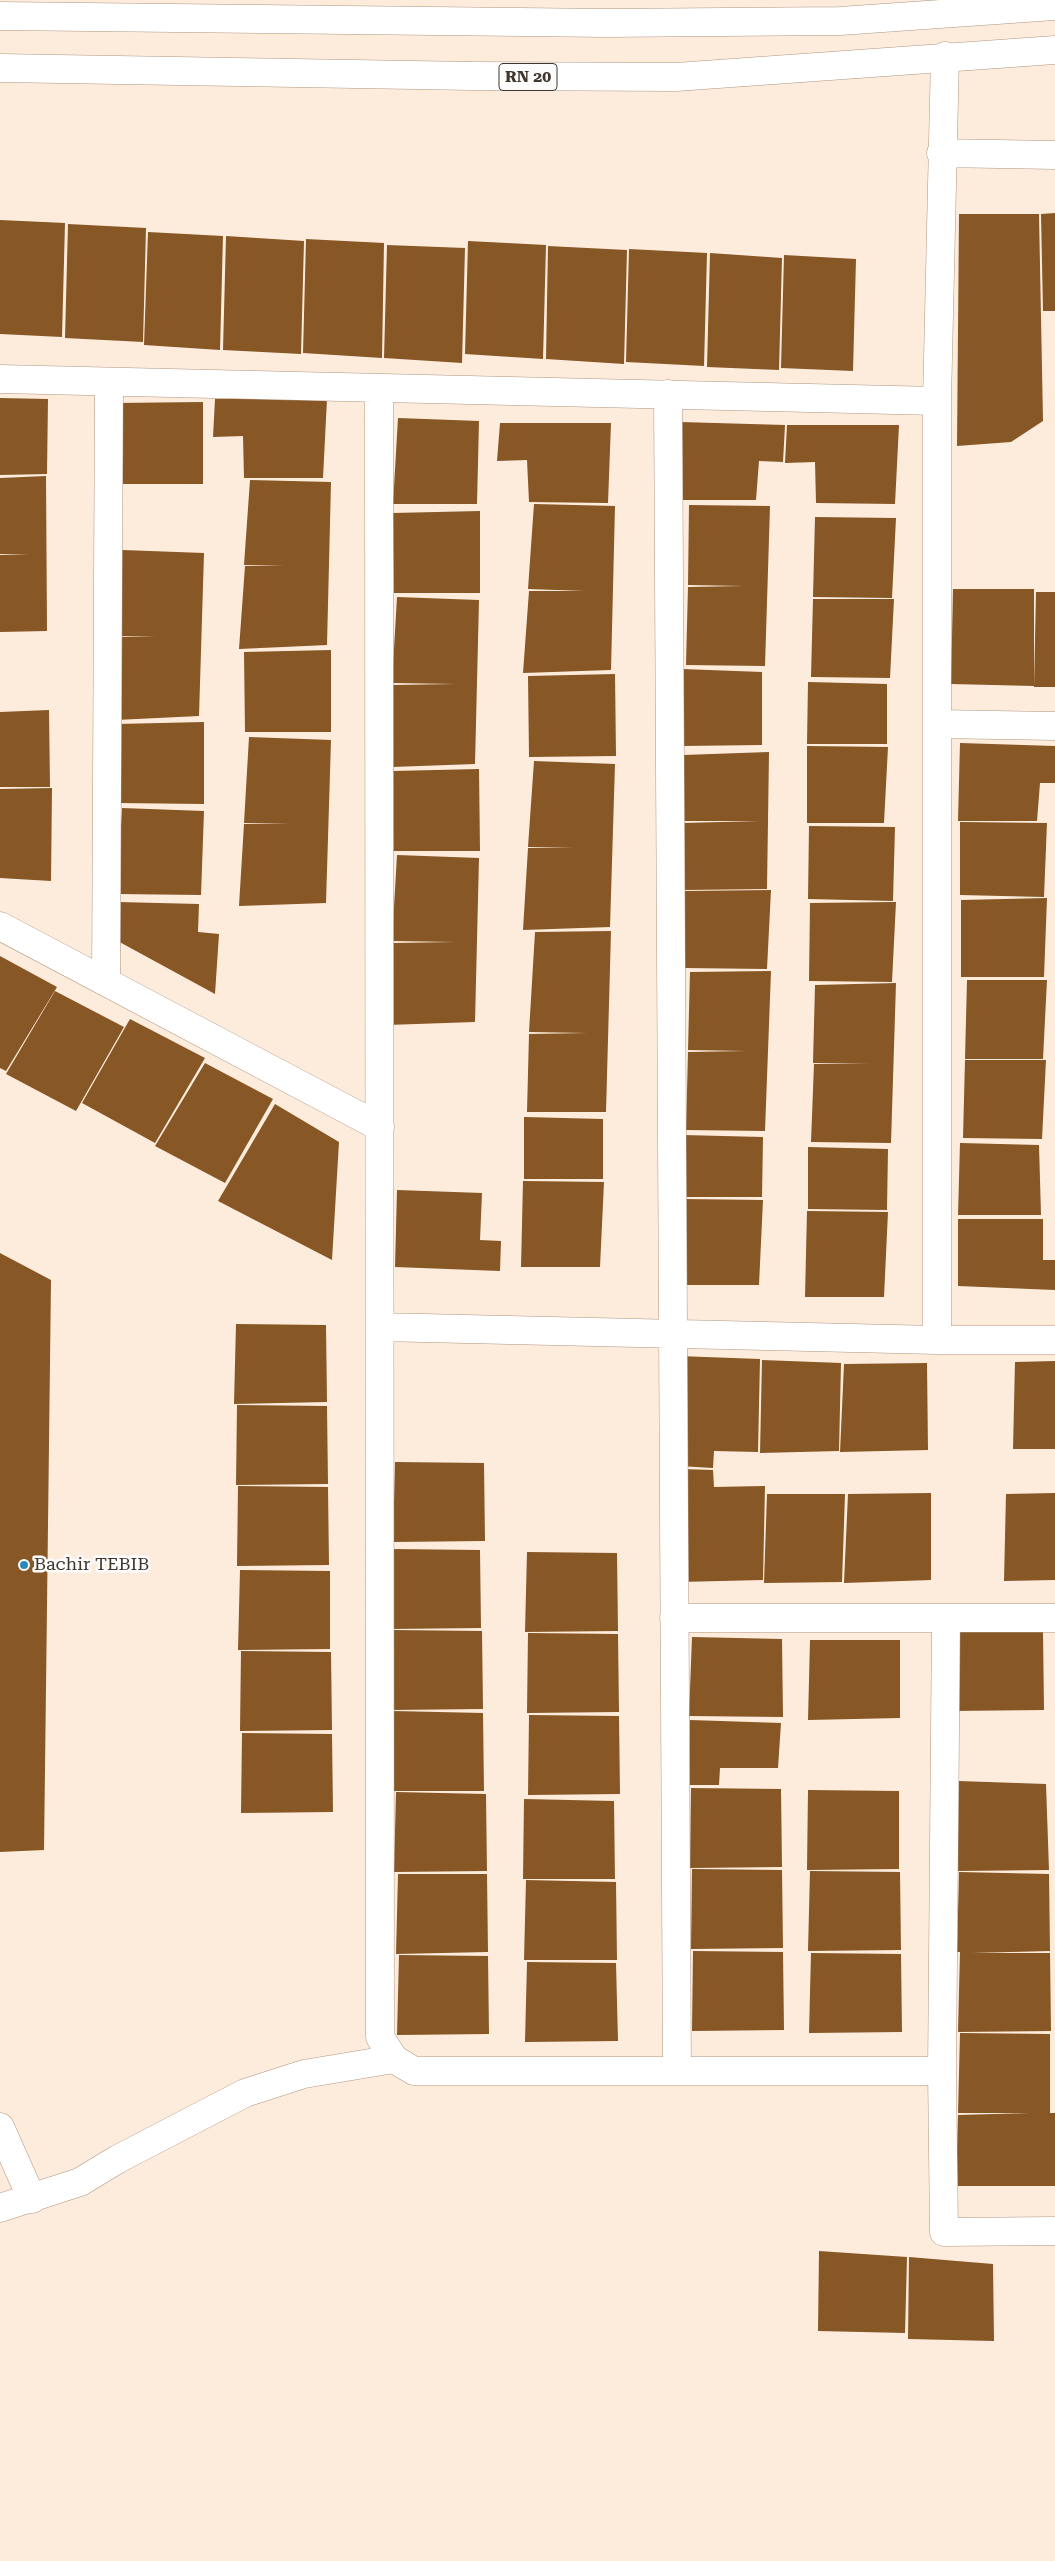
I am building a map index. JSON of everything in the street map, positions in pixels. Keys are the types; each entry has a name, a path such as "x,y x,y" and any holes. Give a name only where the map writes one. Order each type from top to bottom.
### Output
{"main road":[{"path":"0,16 606,23 840,21 1055,6"},
{"name":"RN 20","path":"0,68 676,78 945,56 1055,50"},
{"path":"936,1340 937,401 941,154 945,56"},
{"path":"941,154 1055,155"},
{"path":"0,379 937,401"},
{"path":"106,982 109,382"},
{"path":"379,388 380,2037 394,2059 414,2071 942,2071"},
{"path":"668,394 677,2071"},
{"path":"937,724 1055,726"},
{"path":"0,926 380,1128"},
{"path":"380,1327 936,1340 1055,1340"},
{"path":"674,1618 1055,1618"},
{"path":"946,1618 942,2071 944,2232 1055,2231"},
{"path":"0,2208 80,2182 118,2159 245,2093 304,2074 394,2059"},
{"path":"0,2127 32,2199"}],"building":[{"path":"1055,213 1055,311 1043,311 1041,214"},
{"path":"959,214 1039,214 1043,421 1011,442 957,446"},
{"path":"0,220 65,223 62,337 0,334"},
{"path":"68,224 146,228 143,342 65,338"},
{"path":"148,232 223,236 220,350 144,345"},
{"path":"226,236 304,241 301,354 223,350"},
{"path":"306,239 384,243 382,358 303,353"},
{"path":"468,241 546,245 543,359 465,354"},
{"path":"387,245 465,248 462,363 384,358"},
{"path":"548,246 627,250 624,364 546,359"},
{"path":"629,249 707,253 704,366 626,362"},
{"path":"710,253 782,258 779,370 707,367"},
{"path":"784,255 856,259 853,371 781,368"},
{"path":"0,398 48,399 47,474 0,475"},
{"path":"215,399 327,399 323,478 244,478 243,436 213,437"},
{"path":"203,402 203,484 117,484 116,403"},
{"path":"398,418 479,421 477,504 393,504"},
{"path":"680,422 785,425 783,462 759,461 756,500 678,500"},
{"path":"500,423 611,423 608,503 529,502 527,460 497,461"},
{"path":"787,425 899,425 895,504 816,503 815,462 785,463"},
{"path":"46,476 47,631 0,632 0,555 29,554 0,554 0,478"},
{"path":"250,480 331,482 327,645 239,649 245,566 284,566 244,565"},
{"path":"534,504 615,506 611,670 523,673 529,591 585,591 528,589"},
{"path":"689,505 770,506 765,666 686,665 688,587 744,586 688,585"},
{"path":"480,511 480,593 394,593 393,513"},
{"path":"815,517 896,518 892,598 813,597"},
{"path":"122,550 204,553 199,716 116,720 118,637 156,637 117,636"},
{"path":"953,589 1034,589 1034,686 951,684"},
{"path":"1036,592 1055,592 1055,687 1034,687"},
{"path":"397,597 479,600 475,764 392,767 393,685 456,684 392,683"},
{"path":"813,599 894,599 890,678 811,677"},
{"path":"331,650 331,732 245,732 244,652"},
{"path":"682,669 762,672 762,745 682,746"},
{"path":"615,674 616,756 529,757 528,676"},
{"path":"808,682 887,684 887,744 807,744"},
{"path":"49,710 50,787 0,787 0,712"},
{"path":"204,722 204,804 118,803 117,724"},
{"path":"249,737 331,740 326,903 239,906 244,824 290,824 244,823"},
{"path":"960,743 1055,746 1055,783 1040,783 1037,821 958,821"},
{"path":"807,746 888,747 884,823 807,823"},
{"path":"769,752 767,889 684,890 683,823 760,821 683,821 683,755"},
{"path":"534,761 615,764 610,927 523,930 528,848 574,848 528,847"},
{"path":"479,769 480,851 393,851 393,771"},
{"path":"52,788 51,881 0,878 0,789"},
{"path":"122,808 204,811 201,895 117,894"},
{"path":"960,822 1047,823 1044,897 960,895"},
{"path":"809,826 895,827 893,901 808,899"},
{"path":"397,855 479,858 475,1022 387,1025 393,943 456,942 392,941"},
{"path":"771,890 767,969 684,968 685,891"},
{"path":"1047,898 1044,977 961,977 961,900"},
{"path":"118,902 199,904 198,932 219,934 215,994 114,939"},
{"path":"896,902 892,982 809,981 810,903"},
{"path":"611,931 606,1112 527,1112 529,1034 587,1033 529,1032 535,932"},
{"path":"0,956 57,987 6,1071 0,1068"},
{"path":"771,971 765,1131 686,1130 688,1052 746,1051 688,1050 690,972"},
{"path":"967,980 1047,980 1043,1059 965,1059"},
{"path":"896,983 891,1143 811,1142 814,1064 869,1064 813,1063 815,985"},
{"path":"55,991 124,1027 76,1111 6,1074"},
{"path":"130,1019 205,1058 155,1143 82,1103"},
{"path":"965,1060 1046,1060 1042,1139 963,1138"},
{"path":"205,1063 273,1099 225,1183 155,1146"},
{"path":"275,1104 339,1142 332,1260 218,1201"},
{"path":"524,1117 603,1119 603,1179 524,1179"},
{"path":"683,1135 763,1137 762,1197 683,1197"},
{"path":"960,1143 1039,1145 1041,1215 958,1215"},
{"path":"808,1147 888,1149 887,1210 808,1209"},
{"path":"523,1181 604,1182 600,1267 521,1267"},
{"path":"397,1190 482,1193 480,1240 501,1241 500,1271 395,1267"},
{"path":"682,1199 763,1200 759,1285 680,1285"},
{"path":"807,1211 888,1212 884,1297 805,1297"},
{"path":"958,1219 1043,1219 1043,1260 1055,1260 1055,1290 958,1286"},
{"name":"Bachir TEBIB","path":"0,1253 51,1280 44,1850 0,1852"},
{"path":"236,1324 326,1325 327,1402 234,1404"},
{"path":"678,1356 760,1359 758,1452 714,1451 713,1468 679,1466"},
{"path":"762,1360 841,1363 839,1451 760,1453"},
{"path":"1055,1361 1055,1449 1013,1449 1015,1362"},
{"path":"927,1363 928,1450 840,1452 844,1364"},
{"path":"237,1405 327,1406 328,1484 236,1485"},
{"path":"395,1462 484,1463 485,1541 393,1542"},
{"path":"681,1469 713,1470 714,1487 765,1486 763,1580 679,1582"},
{"path":"238,1486 328,1487 329,1565 237,1566"},
{"path":"931,1493 931,1580 844,1583 848,1494"},
{"path":"1055,1493 1055,1580 1004,1581 1006,1494"},
{"path":"767,1494 845,1494 842,1582 764,1583"},
{"path":"391,1549 480,1550 481,1628 389,1629"},
{"path":"527,1552 617,1553 618,1631 525,1632"},
{"path":"240,1570 330,1571 330,1649 238,1650"},
{"path":"392,1630 482,1631 483,1709 390,1710"},
{"path":"953,1631 1043,1632 1044,1710 951,1711"},
{"path":"528,1633 618,1634 619,1712 527,1713"},
{"path":"692,1637 782,1639 783,1717 689,1716"},
{"path":"810,1640 900,1640 900,1718 808,1720"},
{"path":"241,1651 331,1652 332,1730 240,1731"},
{"path":"393,1711 483,1713 484,1791 391,1791"},
{"path":"529,1715 619,1716 620,1794 528,1795"},
{"path":"690,1720 781,1723 778,1768 720,1768 719,1785 689,1785"},
{"path":"242,1733 332,1734 333,1812 241,1813"},
{"path":"958,1781 1046,1784 1049,1870 957,1871"},
{"path":"691,1788 781,1789 782,1867 690,1868"},
{"path":"808,1790 899,1791 899,1869 807,1870"},
{"path":"396,1792 486,1794 487,1871 394,1872"},
{"path":"524,1799 614,1801 615,1879 523,1879"},
{"path":"692,1869 782,1870 783,1948 691,1949"},
{"path":"810,1871 900,1872 901,1950 808,1951"},
{"path":"959,1872 1049,1874 1050,1951 972,1953 1050,1953 1051,2031 958,2032"},
{"path":"398,1874 487,1874 488,1952 396,1954"},
{"path":"526,1880 616,1882 617,1960 524,1960"},
{"path":"693,1951 783,1952 784,2030 692,2031"},
{"path":"811,1953 901,1954 902,2032 809,2033"},
{"path":"399,1955 488,1956 489,2034 397,2035"},
{"path":"527,1962 616,1963 618,2041 525,2042"},
{"path":"960,2033 1050,2034 1050,2113 1055,2113 1055,2186 956,2186 958,2115 1030,2113 958,2113"},
{"path":"819,2251 907,2257 905,2333 818,2331"},
{"path":"909,2257 993,2264 994,2341 908,2339"}],"place":[{"name":"Bachir TEBIB","path":"24,1565"}]}
